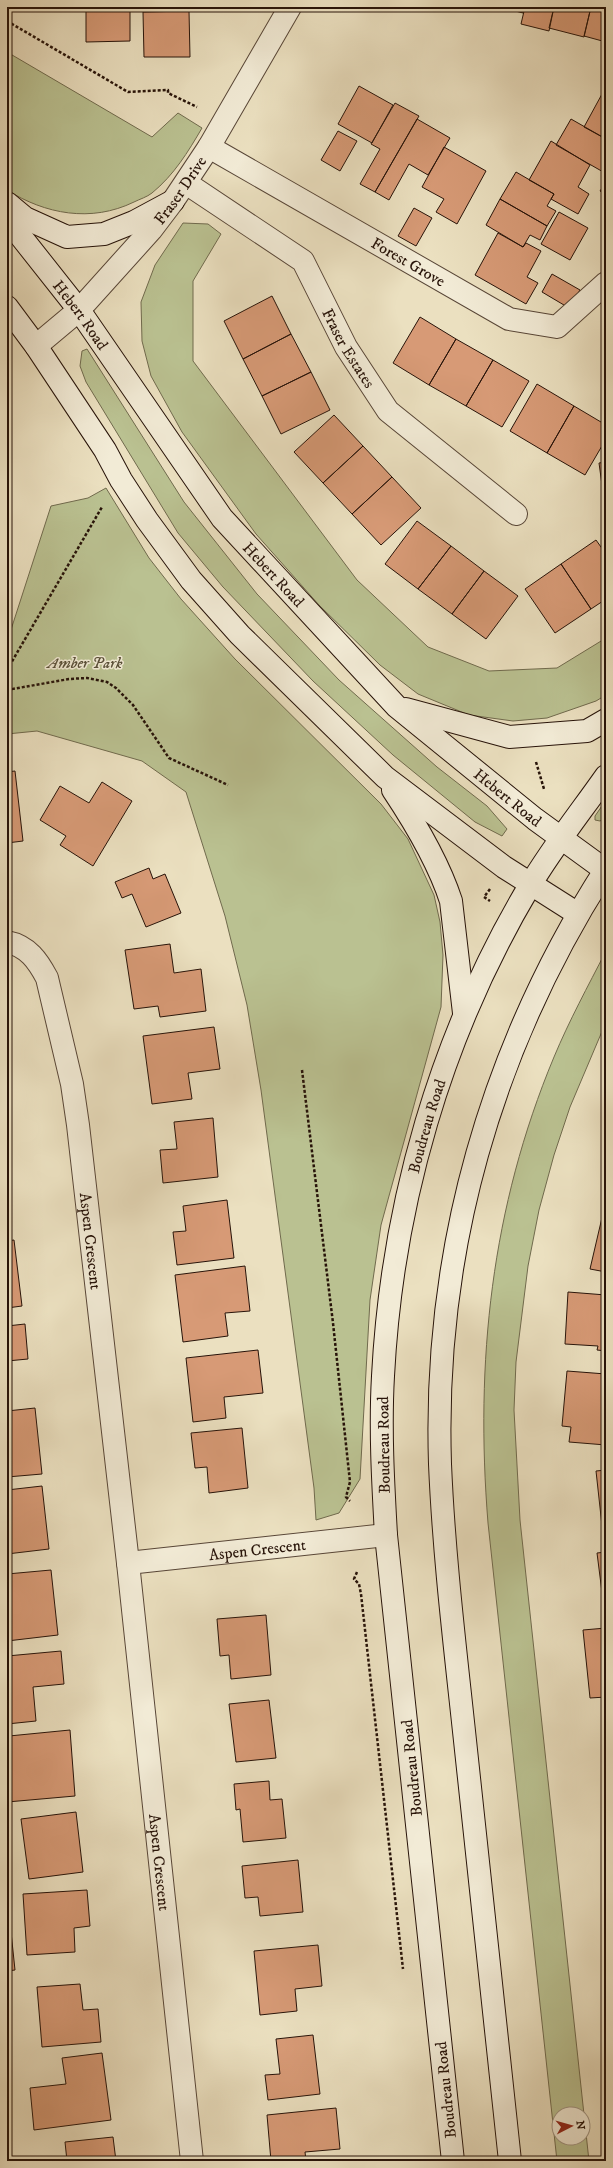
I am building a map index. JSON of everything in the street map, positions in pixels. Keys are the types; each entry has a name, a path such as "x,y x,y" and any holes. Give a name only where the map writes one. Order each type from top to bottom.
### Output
{"main road":[{"name":"Fraser Drive","path":"36,346 79,310 151,230 173,201 209,147 290,7"},
{"name":"Forest Grove","path":"209,147 509,319 557,327 606,283"},
{"name":"Fraser Estates","path":"186,183 303,261 346,347 388,411 516,514"},
{"path":"7,203 25,218 68,237 104,234 134,222 173,201"},
{"name":"Hebert Road","path":"7,219 79,310 222,518 397,707 561,839 606,870"},
{"path":"7,307 36,346 105,450 121,480 190,580 240,636 385,777 504,867 530,885 578,914"},
{"path":"397,707 509,738 587,731 606,720"},
{"name":"Boudreau Road","path":"453,2161 386,1535 381,1451 383,1377 388,1315 396,1249 410,1180 427,1117 464,1013 490,957 530,885 606,776"},
{"path":"385,777 408,812 446,886 451,901 464,1013"},
{"path":"510,2161 449,1588 440,1464 440,1412 447,1311 454,1257 466,1193 482,1131 504,1068 526,1014 578,914 606,870"},
{"name":"Aspen Crescent","path":"7,942 30,952 39,963 47,978 72,1084 83,1165 128,1563 192,2161"},
{"name":"Aspen Crescent","path":"128,1563 386,1535"}],"path":[{"path":"7,21 128,92 168,90 168,93 197,107"},
{"path":"7,670 102,506"},
{"path":"7,690 69,679 87,678 106,682 116,688 133,705 169,758 228,785"},
{"path":"536,758 540,782 545,792"},
{"path":"491,886 484,897 492,902"},
{"path":"302,1070 333,1323 350,1482 346,1497 350,1501"},
{"path":"356,1572 354,1579 359,1584 361,1594 403,1971"}],"green space":[{"path":"7,52 152,137 178,113 202,128 174,171 160,186 146,197 118,208 85,214 53,210 37,205 7,190"},
{"path":"183,223 208,224 221,234 193,281 193,361 357,580 428,647 489,671 557,668 606,638 606,695 596,701 547,718 513,721 469,715 418,694 380,665 319,605 256,534 182,432 151,376 142,341 141,302 155,265"},
{"path":"87,349 184,502 257,594 339,680 437,767 487,806 507,829 502,836 475,822 393,755 313,681 223,587 178,533 86,382 80,366 82,351"},
{"name":"Amber Park","path":"106,488 149,558 181,599 235,659 381,804 408,839 434,895 440,922 443,955 441,1007 381,1225 370,1300 360,1479 339,1513 316,1520 314,1488 261,1090 247,1005 225,916 186,792 142,761 37,731 7,734 7,642 51,506 88,498"},
{"path":"606,800 606,818 600,821 595,820 595,816"},
{"path":"606,951 606,1022 570,1107 554,1155 539,1210 528,1266 516,1362 514,1410 520,1520 583,2106 551,2106 488,1523 484,1404 492,1286 502,1228 515,1171 533,1114 554,1057 572,1017"},
{"path":"555,2146 587,2146 589,2161 557,2161"}],"building":[{"path":"24,7 69,7 69,8 25,9"},
{"path":"86,7 130,7 130,41 86,42"},
{"path":"500,7 524,7 523,13"},
{"path":"525,7 554,7 549,31 521,24"},
{"path":"554,7 591,7 584,37 549,28"},
{"path":"591,7 606,7 606,42 584,36"},
{"path":"189,11 190,57 144,57 143,12"},
{"path":"359,86 393,105 372,143 338,124"},
{"path":"602,94 606,97 606,139 584,127"},
{"path":"395,103 419,116 375,192 360,184 380,149 371,144"},
{"path":"417,119 450,138 428,175 409,164 389,200 375,192"},
{"path":"571,119 606,139 605,173 556,145"},
{"path":"338,131 357,141 340,171 321,160"},
{"path":"551,141 590,165 578,187 589,194 578,214 551,199 554,194 529,180"},
{"path":"444,147 486,171 457,224 436,212 444,199 422,187"},
{"path":"516,172 554,194 547,206 556,211 547,226 500,199"},
{"path":"606,182 606,195 600,191"},
{"path":"500,199 547,226 540,240 530,235 523,247 486,225"},
{"path":"414,208 432,218 416,246 398,236"},
{"path":"559,212 588,228 570,260 541,244"},
{"path":"498,233 523,247 526,243 541,251 527,277 538,283 526,304 475,275"},
{"path":"552,274 580,290 569,308 542,292"},
{"path":"272,296 291,334 243,359 224,321"},
{"path":"420,317 456,339 429,385 393,363"},
{"path":"291,334 311,372 262,396 243,359"},
{"path":"456,339 493,360 466,406 429,385"},
{"path":"493,360 529,381 502,427 466,406"},
{"path":"311,372 330,410 281,434 262,396"},
{"path":"537,384 574,406 547,453 510,431"},
{"path":"574,406 606,425 606,439 585,475 547,453"},
{"path":"334,415 363,446 323,483 294,452"},
{"path":"363,446 392,477 352,514 323,483"},
{"path":"606,462 606,506 605,507 599,463"},
{"path":"392,477 421,508 381,545 352,514"},
{"path":"417,521 451,546 418,589 385,564"},
{"path":"596,540 606,554 606,599 591,609 561,564"},
{"path":"451,546 484,571 452,614 418,589"},
{"path":"561,564 591,609 555,633 525,589"},
{"path":"484,571 518,596 486,639 452,614"},
{"path":"15,771 23,841 7,843 7,772"},
{"path":"102,782 132,801 93,866 60,845 66,836 40,820 60,786 89,803"},
{"path":"149,868 153,879 165,874 181,913 146,927 132,894 122,898 115,882"},
{"path":"170,944 174,973 201,969 206,1011 160,1017 158,1006 134,1009 125,950"},
{"path":"214,1027 220,1069 188,1073 192,1099 152,1104 143,1036"},
{"path":"213,1118 218,1177 163,1183 160,1150 177,1149 174,1122"},
{"path":"227,1200 234,1258 177,1265 173,1232 186,1231 183,1206"},
{"path":"604,1209 606,1210 606,1272 590,1269"},
{"path":"14,1240 22,1306 7,1308 7,1241"},
{"path":"245,1266 250,1311 225,1313 228,1336 183,1342 175,1275"},
{"path":"568,1292 606,1295 606,1351 597,1350 598,1346 565,1344"},
{"path":"25,1324 28,1359 7,1361 7,1326"},
{"path":"258,1350 263,1393 224,1397 226,1418 193,1422 186,1358"},
{"path":"567,1371 606,1374 606,1445 569,1442 571,1427 562,1426"},
{"path":"35,1408 42,1474 7,1477 7,1411"},
{"path":"242,1428 248,1488 209,1493 207,1467 195,1468 191,1433"},
{"path":"606,1470 606,1535 603,1535 596,1471"},
{"path":"42,1486 49,1549 7,1554 7,1490"},
{"path":"606,1552 606,1616 605,1616 597,1553"},
{"path":"51,1570 58,1635 7,1641 7,1600 9,1599 7,1574"},
{"path":"266,1615 271,1675 231,1679 229,1655 220,1656 217,1619"},
{"path":"606,1628 606,1697 590,1698 583,1630"},
{"path":"61,1651 64,1684 33,1687 36,1721 7,1724 7,1656"},
{"path":"269,1700 276,1758 236,1762 229,1704"},
{"path":"70,1730 75,1796 7,1802 7,1758 11,1758 9,1736"},
{"path":"269,1781 270,1800 282,1799 286,1838 243,1842 240,1809 236,1810 234,1784"},
{"path":"76,1812 83,1872 29,1879 21,1819"},
{"path":"298,1860 303,1912 260,1916 258,1897 245,1898 242,1866"},
{"path":"87,1890 90,1926 74,1928 75,1952 27,1955 23,1894"},
{"path":"11,1932 15,1970 7,1971 7,1933"},
{"path":"318,1945 322,1986 295,1989 297,2011 260,2015 254,1951"},
{"path":"80,1984 83,2010 98,2009 101,2042 42,2047 37,1987"},
{"path":"313,2035 320,2094 268,2100 265,2075 280,2074 276,2039"},
{"path":"102,2053 111,2120 34,2130 30,2088 66,2084 62,2058"},
{"path":"336,2108 340,2149 305,2152 306,2161 271,2161 267,2115"},
{"path":"113,2137 116,2161 67,2161 65,2142"}]}
